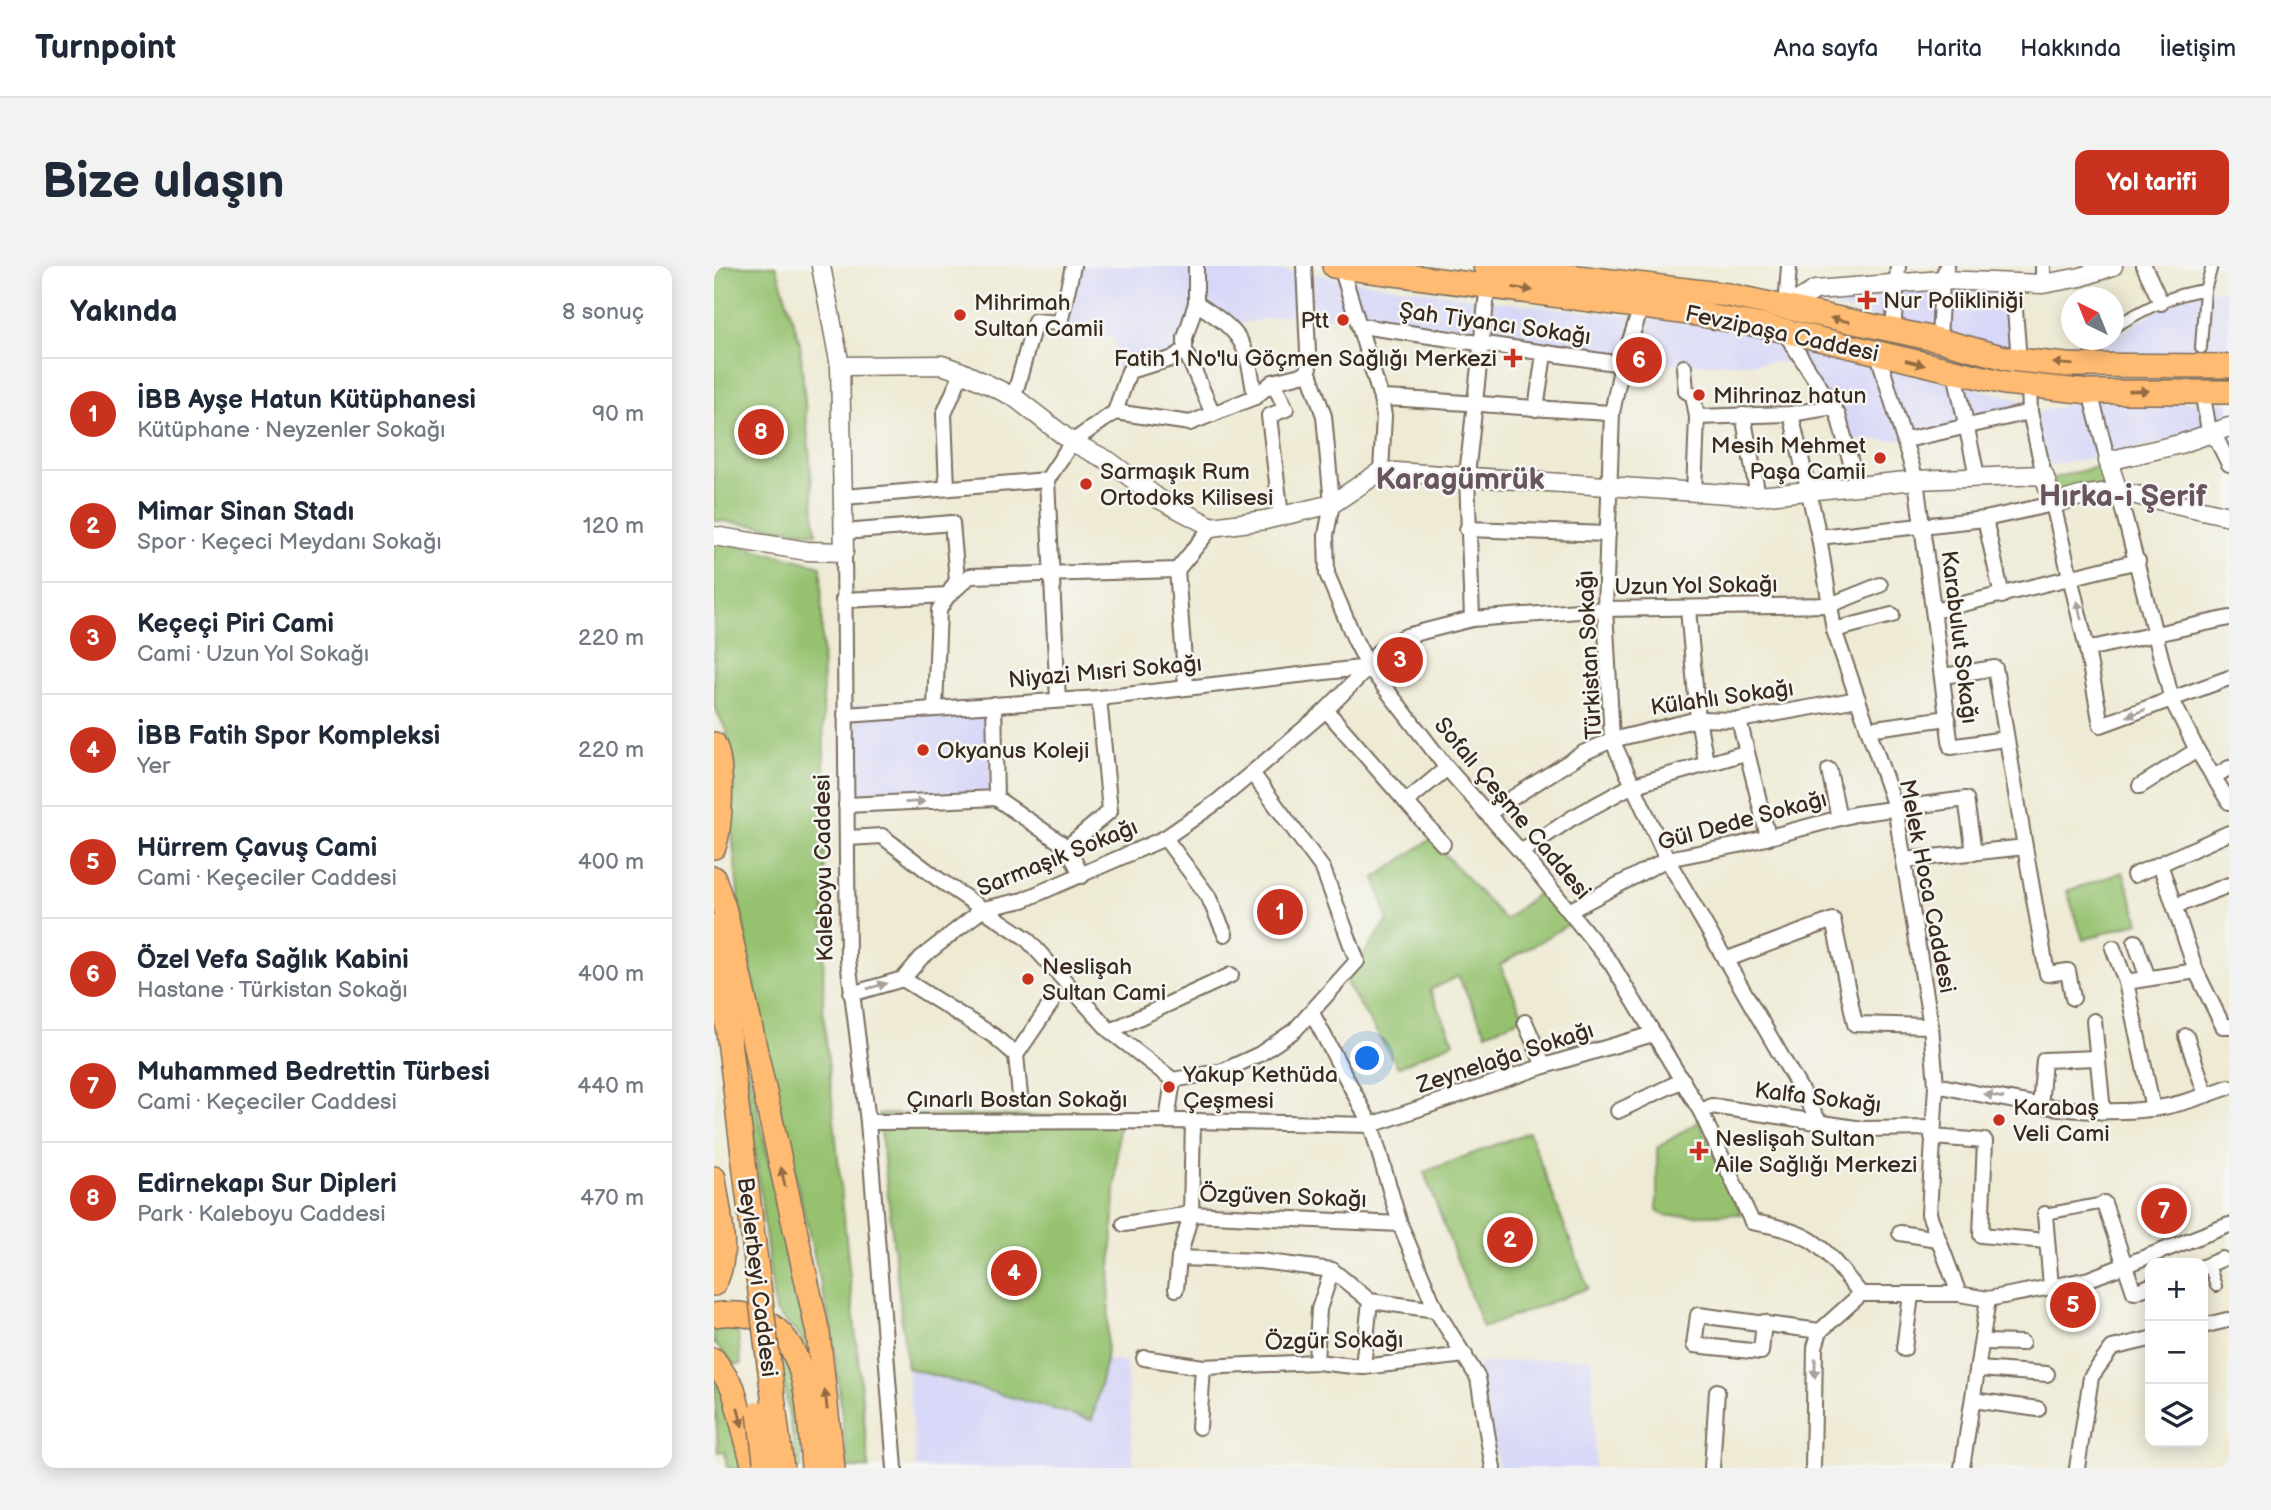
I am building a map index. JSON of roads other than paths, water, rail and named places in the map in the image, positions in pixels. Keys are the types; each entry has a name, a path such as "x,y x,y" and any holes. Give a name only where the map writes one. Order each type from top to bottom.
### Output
{"main road":[{"name":"Fevzipaşa Caddesi","path":"1338,267 1486,275 1642,296 1785,319 1893,331 2020,360 2066,365 2229,366"},
{"name":"Fevzipaşa Caddesi","path":"1785,319 1878,354 2029,386 2090,392 2229,392"},
{"path":"714,744 718,754 719,794 714,848"},
{"path":"714,878 725,911 818,1333 833,1468"},
{"name":"Beylerbeyi Caddesi","path":"714,920 751,1280 766,1468"},
{"name":"Beylerbeyi Caddesi","path":"714,1042 782,1468"},
{"path":"714,1178 722,1252 721,1269 714,1284"},
{"path":"714,1315 738,1314 758,1318 783,1335 792,1346 803,1376 813,1468"},
{"path":"718,1364 733,1388 754,1468"}],"street":[{"name":"Kaleboyu Caddesi","path":"821,266 841,366 851,993 868,1122 895,1468"},
{"path":"1014,397 1035,321 1060,323 1073,266"},
{"path":"1196,266 1196,303 1185,338 1185,351 1213,414"},
{"name":"Sofalı Çeşme Caddesi","path":"1304,266 1308,373 1324,416 1332,504 1326,536 1327,574 1369,667 1447,768 1521,852 1611,963 1701,1112 1752,1222 1790,1228 1820,1244 1861,1294"},
{"path":"1789,266 1785,319 1833,407 1845,435 1857,485"},
{"path":"1785,319 1815,290 1898,274 1945,273 2013,285 2043,275 2081,277 2113,266"},
{"path":"2144,266 2161,303"},
{"path":"2202,348 2206,290 2212,266"},
{"path":"1338,267 1361,326 1381,398 1384,416 1381,471"},
{"path":"1940,340 1945,273"},
{"path":"1893,331 1898,274"},
{"path":"1472,619 1467,475 1473,401 1483,344 1486,275"},
{"path":"2013,285 2020,360"},
{"path":"2124,322 2189,292 2206,290"},
{"name":"Türkistan Sokağı","path":"1642,296 1622,364 1612,413 1605,609 1612,740 1667,859 1820,1123"},
{"path":"1196,303 1228,324 1247,349 1255,397"},
{"name":"Şah Tiyancı Sokağı","path":"1361,326 1622,364"},
{"path":"1058,700 1047,480 1072,442 1115,412 1129,371 1161,362 1185,351"},
{"path":"1536,409 1544,354"},
{"name":"Karabulut Sokağı","path":"1878,354 1916,480 1951,747 2004,739"},
{"path":"841,366 942,365 962,372 1014,397 1072,442 1109,461 1159,499 1212,527 1281,516 1332,504 1381,471 1758,496 1916,480 2044,475"},
{"path":"1684,367 1686,391 1693,395 1698,416 1695,493"},
{"path":"947,488 943,414 962,372"},
{"path":"1955,372 1969,426 1977,476"},
{"path":"1115,412 1190,423 1255,397 1273,382 1308,373"},
{"path":"1273,382 1286,409 1269,416 1281,516"},
{"path":"2029,386 2030,412 2071,577 2101,725 2229,678"},
{"path":"2202,391 2210,436"},
{"path":"2090,392 2138,561 2172,700 2197,750 2229,802"},
{"path":"1381,398 1473,401 1536,409 1612,413"},
{"path":"1698,416 1791,414 1833,407"},
{"path":"1906,440 2030,412"},
{"name":"Melek Hoca Caddesi","path":"1791,414 1819,537 1834,630 1895,807 1931,1026 1936,1085 1929,1214 1959,1294"},
{"path":"1743,415 1758,496"},
{"path":"2108,461 2210,436 2229,427"},
{"path":"2210,436 2217,440 2229,464"},
{"path":"844,497 1047,480"},
{"path":"1819,537 1984,519 2080,496 2118,491 2229,516"},
{"path":"1984,519 2002,596"},
{"path":"844,532 952,523 957,580 939,610 935,708"},
{"path":"1186,687 1177,570 1212,527"},
{"path":"1467,529 1608,534"},
{"path":"714,536 807,551 844,552"},
{"path":"1934,611 2138,561"},
{"path":"843,600 949,595 970,576 1050,576 1177,570"},
{"path":"1830,605 1880,585"},
{"name":"Uzun Yol Sokağı","path":"1369,667 1377,652 1406,636 1472,619 1605,609 1830,605"},
{"path":"1688,609 1698,719 1706,762"},
{"path":"1834,630 1892,615"},
{"path":"2087,649 2229,618"},
{"name":"Niyazi Mısri Sokağı","path":"845,715 1099,698 1369,667"},
{"name":"Sarmaşık Sokağı","path":"903,979 921,958 983,909 1023,900 1165,838 1217,803 1326,710 1369,667"},
{"path":"1943,676 1994,668 2004,739 2047,974 2068,971 2073,998"},
{"path":"1067,847 1110,811 1099,698"},
{"name":"Külahlı Sokağı","path":"1487,814 1583,753 1612,740 1698,719 1739,720 1858,699"},
{"path":"994,704 996,798"},
{"path":"1326,710 1443,844"},
{"path":"1868,729 1948,718"},
{"path":"1739,720 1745,753 1768,837"},
{"path":"2140,786 2197,750"},
{"path":"1521,852 1572,818 1631,786 1706,762 1745,753"},
{"path":"1406,802 1447,768"},
{"path":"2213,777 2229,768"},
{"path":"1829,770 1839,818"},
{"path":"848,838 882,835 1026,938 1110,1031 1173,1080 1223,1071 1260,1054 1295,1030 1357,961 1342,918 1325,882 1323,869 1252,773"},
{"path":"846,805 996,798 1067,847 1082,876"},
{"name":"Gül Dede Sokağı","path":"1569,911 1667,859 1895,807 1966,799 1974,853"},
{"path":"2134,876 2229,833"},
{"path":"1165,838 1208,896 1225,934"},
{"path":"1904,860 2025,847"},
{"path":"2160,864 2196,971 2223,1026 2229,1026"},
{"path":"2175,906 2229,885"},
{"path":"1726,960 1833,920 1855,1024 1931,1026"},
{"path":"2135,942 2148,978"},
{"path":"2113,948 2126,982 2153,1109"},
{"path":"2126,982 2196,971"},
{"path":"1110,1031 1231,975"},
{"path":"851,993 903,979 993,1036 1016,1055"},
{"path":"1020,1096 1016,1055 1052,1002"},
{"path":"1312,1013 1371,1125 1400,1224 1436,1310 1478,1378 1493,1468"},
{"path":"2094,1021 2103,1112"},
{"path":"1525,1022 1544,1066"},
{"name":"Zeynelağa Sokağı","path":"1371,1125 1544,1066 1653,1034"},
{"path":"2186,1036 2206,1095"},
{"path":"2040,1105 2044,1060 2097,1058"},
{"path":"1167,1121 1173,1080"},
{"path":"1618,1111 1683,1080"},
{"path":"1936,1085 2040,1105 2103,1112 2153,1109 2229,1087"},
{"name":"Kalfa Sokağı","path":"1701,1112 1712,1107 1862,1129 1932,1133 1985,1141 1982,1235 2046,1241"},
{"path":"1176,1289 1179,1258 1191,1214 1193,1121"},
{"name":"Çınarlı Bostan Sokağı","path":"868,1122 1193,1121 1371,1125"},
{"path":"2051,1287 2045,1214 2104,1203 2134,1292 2145,1288"},
{"name":"Özgüven Sokağı","path":"1124,1224 1191,1214 1400,1224"},
{"path":"1813,1468 1815,1347 1820,1331 1861,1294 1959,1294 1988,1299 2089,1279 2229,1225"},
{"path":"1900,1233 1937,1239"},
{"path":"1179,1258 1260,1261 1332,1270 1370,1301 1436,1310"},
{"path":"2216,1262 2216,1286"},
{"path":"1316,1362 1319,1309 1332,1270"},
{"path":"1904,1349 1911,1295"},
{"path":"1962,1468 1988,1299"},
{"path":"1363,1367 1370,1301"},
{"path":"1765,1322 1761,1352 1695,1345 1698,1315 1765,1322 1820,1331"},
{"path":"2208,1325 2227,1320"},
{"path":"2077,1468 2091,1377 2112,1348 2145,1340"},
{"path":"1983,1342 2022,1343"},
{"name":"Özgür Sokağı","path":"1144,1358 1203,1367 1316,1362 1363,1367 1465,1355"},
{"path":"1199,1427 1203,1367"},
{"path":"1979,1369 2047,1374"},
{"path":"1712,1468 1717,1391"},
{"path":"1973,1401 2038,1409"}],"place":[{"name":"Nur Polikliniği","path":"1867,300"},
{"name":"Mihrimah Sultan Camii","path":"960,315"},
{"name":"Ptt","path":"1343,320"},
{"name":"Fatih 1 No'lu Göçmen Sağlığı Merkezi","path":"1513,358"},
{"name":"Özel Vefa Sağlık Kabini","path":"1639,360"},
{"name":"Mihrinaz hatun","path":"1699,395"},
{"name":"Edirnekapı Sur Dipleri","path":"761,432"},
{"name":"Mesih Mehmet Paşa Camii","path":"1880,458"},
{"name":"Sarmaşık Rum Ortodoks Kilisesi","path":"1086,484"},
{"name":"Keçeçi Piri Cami","path":"1400,660"},
{"name":"Okyanus Koleji","path":"923,750"},
{"name":"İBB Ayşe Hatun Kütüphanesi","path":"1280,912"},
{"name":"Neslişah Sultan Cami","path":"1028,979"},
{"name":"Yakup Kethüda Çeşmesi","path":"1169,1087"},
{"name":"Karabaş Veli Cami","path":"1999,1120"},
{"name":"Neslişah Sultan Aile Sağlığı Merkezi","path":"1699,1151"},
{"name":"Muhammed Bedrettin Türbesi","path":"2164,1211"},
{"name":"Mimar Sinan Stadı","path":"1510,1240"},
{"name":"İBB Fatih Spor Kompleksi","path":"1014,1273"},
{"name":"Hürrem Çavuş Cami","path":"2073,1305"}],"district":[{"name":"Karagümrük","path":"1460,479"},
{"name":"Hırka-i Şerif","path":"2123,496"}]}
